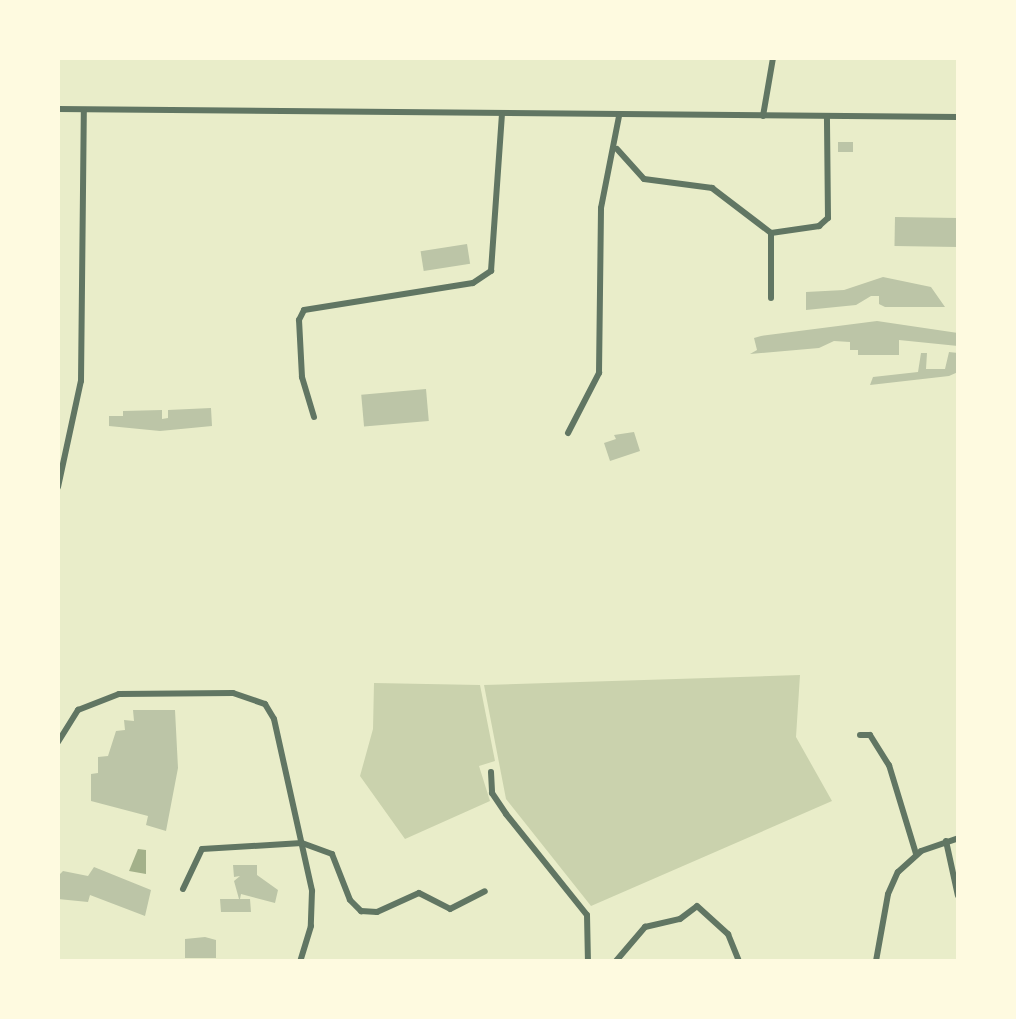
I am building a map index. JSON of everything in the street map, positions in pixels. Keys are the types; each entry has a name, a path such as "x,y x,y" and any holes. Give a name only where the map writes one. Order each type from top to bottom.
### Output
{"street":[{"path":"763,116 773,58"},
{"path":"58,109 958,117"},
{"path":"58,487 81,381 84,110"},
{"path":"314,417 302,377 299,320 304,310 473,283 491,271 502,115"},
{"path":"568,433 599,373 601,208 616,149 619,116"},
{"path":"616,149 644,179 712,188 771,233 826,222 827,116"},
{"path":"771,233 771,298"},
{"path":"58,742 78,710 119,694 250,695 265,704 274,719 302,843 313,914 300,961"},
{"path":"860,735 870,735 889,765 916,854"},
{"path":"491,772 492,793 506,814 587,915 588,961"},
{"path":"876,961 888,894 898,872 916,854 958,838"},
{"path":"946,841 958,896"},
{"path":"183,889 202,849 302,843 329,851 354,908 369,913 419,893 450,909 485,891"},
{"path":"616,961 645,927 680,919 697,906 728,934 739,961"}],"shaded area":[{"path":"800,675 796,737 832,801 591,906 506,799 484,685"},
{"path":"374,683 480,685 495,761 479,766 490,801 405,839 360,776 373,729"},
{"path":"138,849 146,850 146,874 129,871"}],"building":[{"path":"838,142 853,142 853,152 838,152"},
{"path":"895,217 958,218 957,247 894,246"},
{"path":"467,244 470,264 424,271 421,251"},
{"path":"883,277 931,287 945,307 885,307 879,304 879,296 871,296 856,305 806,310 806,292 844,290"},
{"path":"877,321 958,333 958,346 899,340 899,355 858,355 858,350 850,350 850,342 834,341 819,348 750,354 757,350 754,338 761,336"},
{"path":"949,352 958,353 958,372 949,376 870,385 873,377 918,372 921,353 927,353 926,369 945,369"},
{"path":"426,389 429,421 364,427 361,395"},
{"path":"211,408 212,426 160,431 109,426 109,416 123,416 123,411 162,410 162,419 168,418 168,410"},
{"path":"634,432 640,451 610,461 604,443 616,439 614,435"},
{"path":"133,710 175,710 178,768 166,831 146,825 148,816 91,801 91,774 98,773 98,757 108,756 116,731 125,730 124,720 134,721"},
{"path":"233,865 257,865 257,875 278,890 275,903 241,894 240,899 250,899 251,912 221,912 220,899 239,899 234,881 240,876 234,877"},
{"path":"94,867 151,890 145,916 90,895 88,902 58,899 58,876 63,871 88,876"},
{"path":"205,937 216,940 216,958 185,958 185,939"}]}
